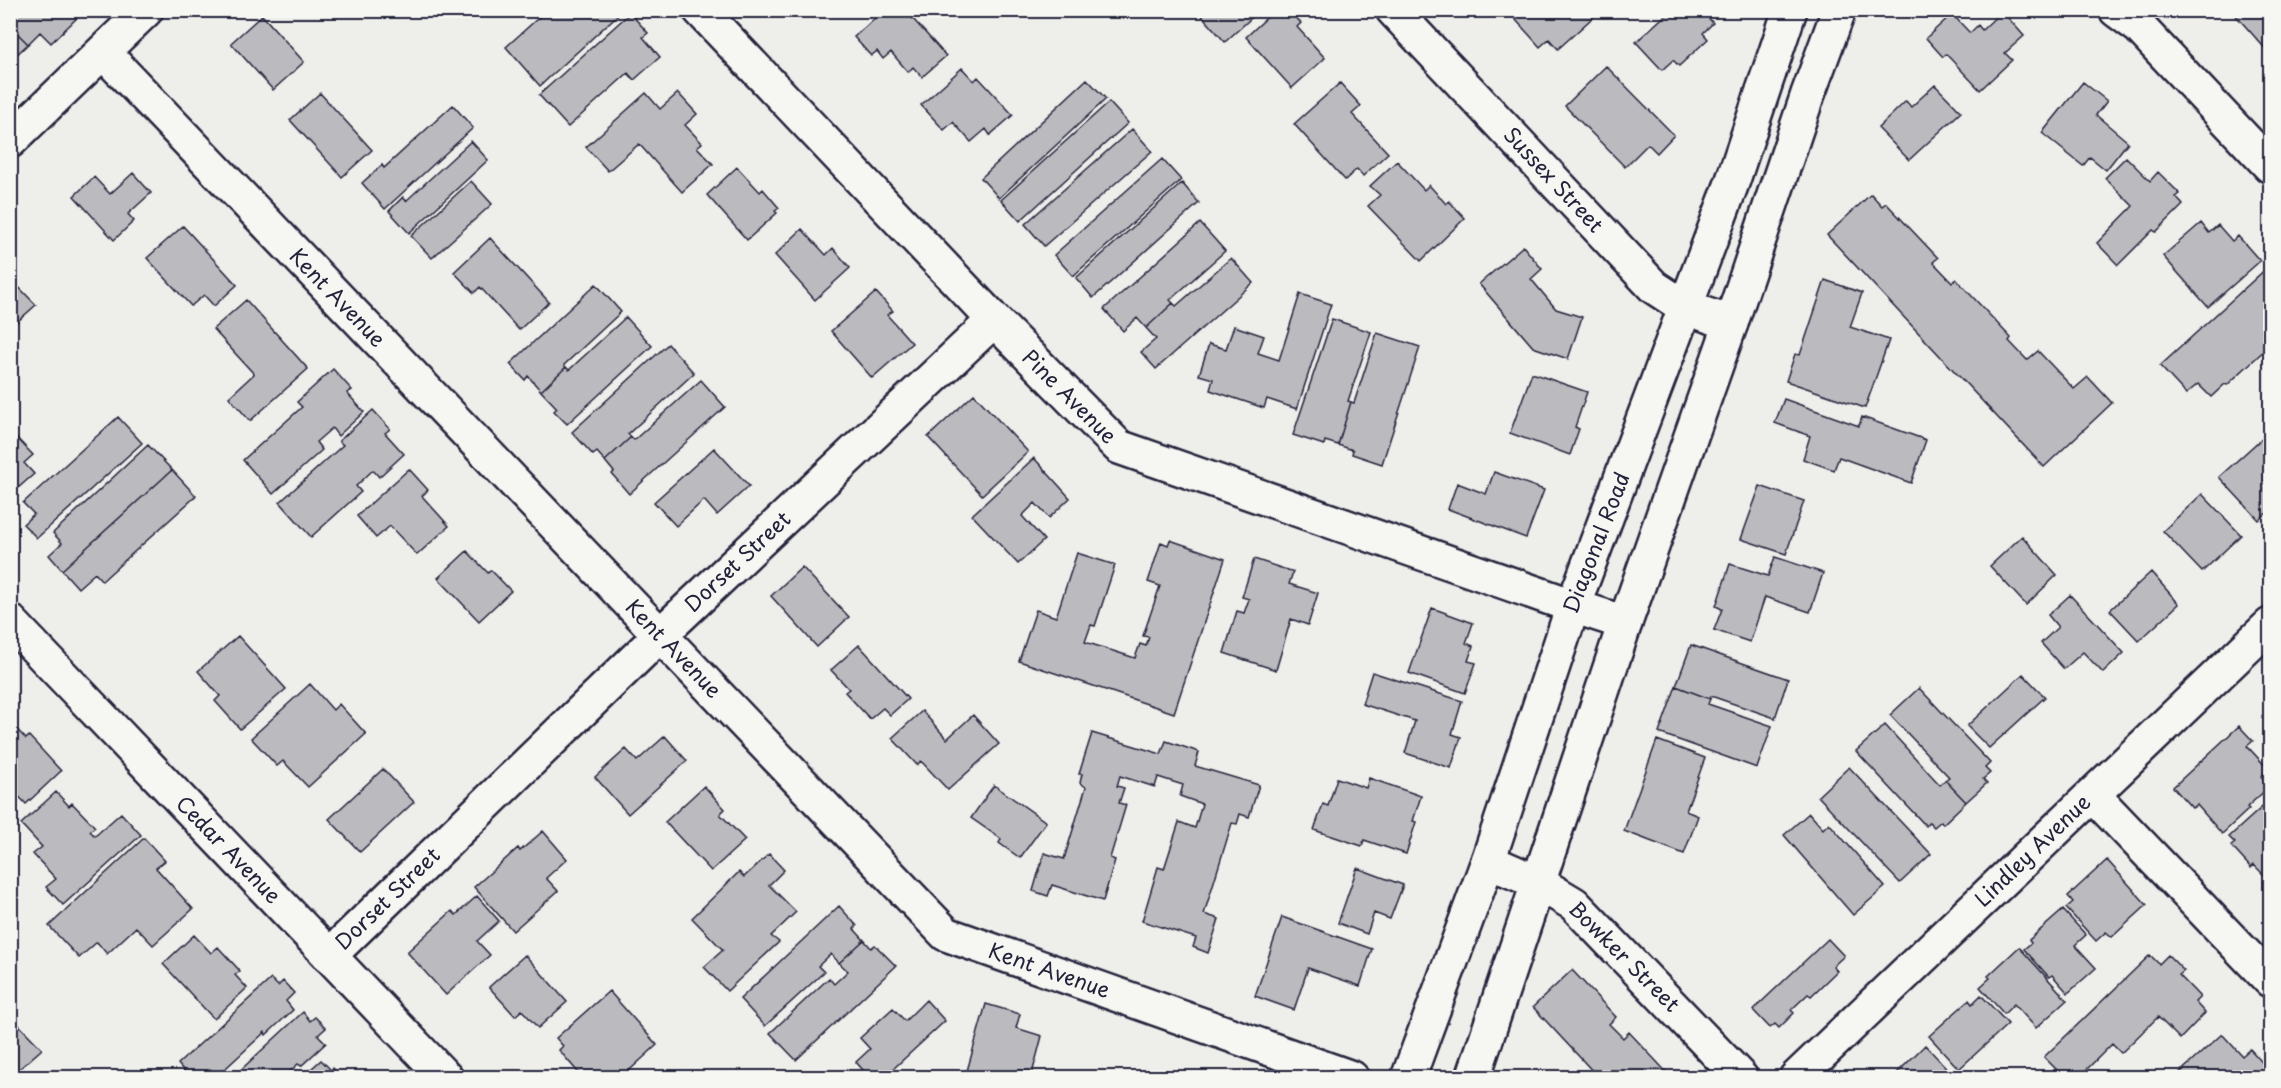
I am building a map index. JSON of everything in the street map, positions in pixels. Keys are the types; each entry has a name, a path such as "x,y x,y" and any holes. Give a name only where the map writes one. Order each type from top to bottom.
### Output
{"street":[{"path":"10,141 146,10"},
{"name":"Pine Avenue","path":"700,10 994,320 1119,447 1625,623"},
{"name":"Sussex Street","path":"1393,10 1654,287 1686,308 1731,323"},
{"name":"Diagonal Road","path":"1408,1077 1488,861 1573,606 1732,183 1790,10"},
{"path":"1473,1077 1625,623 1839,10"},
{"path":"2116,10 2139,27 2270,163"},
{"name":"Kent Avenue","path":"102,52 946,934 1352,1077"},
{"name":"Dorset Street","path":"329,956 660,635 994,320"},
{"name":"Lindley Avenue","path":"1796,1077 2271,626"},
{"name":"Cedar Avenue","path":"14,632 446,1077"},
{"path":"2092,795 2271,980"},
{"name":"Bowker Street","path":"1488,861 1539,883 1574,904 1742,1077"}],"building":[{"path":"10,10 72,10 78,17 51,43 40,32 28,44 10,26"},
{"path":"547,10 623,10 540,86 506,47"},
{"path":"884,10 905,10 946,56 922,77 913,67 908,72 891,52 883,59 877,51 871,56 854,37"},
{"path":"1197,10 1260,10 1225,42"},
{"path":"1280,10 1289,10 1301,23 1297,27 1325,58 1292,88 1246,37 1274,11 1276,14"},
{"path":"1522,10 1601,10 1558,49 1549,39 1540,47 1515,19"},
{"path":"1671,10 1701,10 1713,23 1703,33 1708,39 1679,66 1673,60 1662,70 1636,42"},
{"path":"2231,10 2270,10 2270,54"},
{"path":"2002,11 2024,36 2005,53 2012,60 1980,90 1946,54 1943,57 1926,38 1952,14 1970,33 1978,25 1982,30"},
{"path":"630,13 648,33 643,37 660,57 634,80 628,73 568,127 539,95"},
{"path":"262,15 304,62 273,90 231,43"},
{"path":"10,26 28,44 10,61"},
{"path":"1606,66 1674,135 1657,153 1648,144 1625,167 1565,106"},
{"path":"962,68 974,81 978,77 1013,115 990,135 986,129 971,142 953,122 944,130 921,105"},
{"path":"1087,79 1106,99 999,198 981,178"},
{"path":"2083,82 2107,101 2096,115 2128,142 2106,170 2090,157 2083,166 2042,133"},
{"path":"1340,83 1361,106 1352,114 1388,153 1363,176 1357,169 1345,180 1294,124"},
{"path":"1935,85 1961,112 1909,160 1878,128 1906,101 1911,107"},
{"path":"320,93 372,150 342,177 290,120"},
{"path":"646,93 660,109 678,93 697,114 685,125 702,143 697,147 713,164 682,192 639,144 608,171 586,147"},
{"path":"1109,102 1128,123 1020,221 1001,200"},
{"path":"453,105 473,128 385,209 362,183 382,165 384,168"},
{"path":"1132,129 1152,151 1044,246 1025,224"},
{"path":"471,141 488,160 409,233 389,211 403,197 406,201"},
{"path":"2126,157 2150,181 2158,172 2180,194 2176,197 2183,205 2156,232 2153,230 2118,265 2097,243 2133,206 2105,178"},
{"path":"1162,159 1181,180 1073,276 1054,255"},
{"path":"1397,161 1424,190 1429,185 1446,204 1449,201 1465,218 1421,261 1368,206 1380,195 1370,186"},
{"path":"737,167 760,192 763,189 779,208 775,211 777,213 747,240 707,195"},
{"path":"133,173 151,193 128,214 134,221 114,240 74,196 94,177 110,194"},
{"path":"471,181 492,204 432,258 411,236"},
{"path":"1182,183 1199,203 1093,298 1076,278"},
{"path":"1871,194 1882,206 1886,203 1938,258 1933,262 1952,282 1956,279 2011,338 2009,341 2027,360 2038,351 2074,389 2088,377 2112,403 2044,467 1827,235"},
{"path":"1200,223 1225,251 1170,300 1173,303 1146,328 1137,318 1123,331 1104,309"},
{"path":"2201,223 2209,233 2218,225 2232,241 2238,236 2260,261 2208,307 2163,256"},
{"path":"183,226 237,285 214,306 204,295 191,306 147,258"},
{"path":"802,229 826,255 833,248 850,268 815,300 775,255"},
{"path":"490,238 549,302 519,330 480,287 474,293 454,272"},
{"path":"1523,246 1542,269 1531,279 1556,309 1582,317 1568,359 1533,347 1479,284"},
{"path":"1231,258 1253,283 1156,369 1141,352 1156,339 1146,328 1173,303 1176,306"},
{"path":"2270,265 2270,345 2211,397 2198,384 2186,394 2160,366"},
{"path":"10,278 36,305 10,328"},
{"path":"1825,280 1862,293 1850,327 1889,340 1865,408 1786,381 1795,354 1800,355"},
{"path":"596,284 621,312 564,365 566,367 541,391 528,376 525,380 510,364"},
{"path":"876,292 893,311 887,315 912,343 872,378 831,331"},
{"path":"1300,294 1331,304 1297,409 1267,399 1264,408 1210,390 1213,379 1199,375 1209,344 1226,349 1234,326 1264,336 1258,353 1279,360"},
{"path":"246,300 308,369 250,421 229,397 254,374 213,329"},
{"path":"626,317 652,346 567,424 554,411 557,408 541,391 566,367 569,370"},
{"path":"1332,319 1371,332 1348,401 1351,402 1338,445 1325,441 1324,445 1293,435"},
{"path":"1377,333 1420,347 1382,464 1352,454 1353,450 1338,445 1351,402 1354,403"},
{"path":"668,344 694,373 628,434 631,437 605,461 597,452 593,455 572,432"},
{"path":"333,369 352,390 347,393 364,412 338,436 332,428 316,442 322,450 273,494 243,460 302,407 297,402"},
{"path":"1532,373 1587,392 1575,427 1579,429 1570,455 1510,433"},
{"path":"701,380 725,407 629,494 612,474 614,472 605,461 631,437 634,440"},
{"path":"974,394 1028,452 982,495 928,437"},
{"path":"1784,399 1859,426 1862,417 1926,440 1911,483 1839,457 1834,470 1803,459 1810,436 1775,423"},
{"path":"373,410 390,429 385,433 404,454 379,477 373,470 356,486 361,492 311,537 280,502 343,445 339,441"},
{"path":"118,417 142,443 37,538 23,524 34,514 23,503"},
{"path":"10,431 33,455 24,463 34,474 10,495"},
{"path":"2270,431 2270,486 2266,490 2270,495 2270,510 2259,520 2219,477"},
{"path":"148,445 172,470 62,570 49,555 62,543 53,533"},
{"path":"714,448 749,486 717,515 704,500 676,526 654,502"},
{"path":"1034,458 1070,498 1049,518 1035,503 1022,516 1044,540 1018,564 972,515"},
{"path":"409,469 428,490 422,496 449,526 417,555 390,526 376,538 357,516"},
{"path":"172,470 196,496 102,581 95,573 78,588 62,570"},
{"path":"1494,472 1544,490 1526,538 1448,509 1457,483 1486,494"},
{"path":"1760,486 1804,501 1786,554 1741,539"},
{"path":"2202,494 2241,535 2202,572 2163,531"},
{"path":"2022,536 2057,575 2026,605 1990,566"},
{"path":"1170,540 1225,559 1174,713 1019,661 1036,610 1056,617 1077,553 1115,565 1095,626 1091,625 1085,642 1135,658 1140,644 1146,646 1149,637 1143,636 1160,586 1148,582 1161,542 1168,545"},
{"path":"467,551 488,573 491,570 511,591 479,621 438,578"},
{"path":"1775,557 1823,573 1810,612 1765,597 1750,642 1714,630 1722,609 1716,606 1730,564 1768,576"},
{"path":"1254,559 1293,572 1289,584 1318,593 1308,625 1291,619 1276,670 1224,653 1237,611 1244,613 1249,599 1242,597"},
{"path":"802,567 849,617 817,647 771,596"},
{"path":"2151,572 2179,604 2139,641 2110,610"},
{"path":"2070,595 2124,653 2103,673 2083,652 2064,669 2041,643 2058,627 2048,615"},
{"path":"1432,608 1473,623 1466,643 1473,646 1468,661 1476,663 1465,693 1409,673"},
{"path":"238,636 286,689 240,729 215,701 220,696 198,671"},
{"path":"859,645 908,699 890,715 883,708 870,719 845,692 849,689 831,670"},
{"path":"1691,645 1788,679 1775,718 1711,696 1710,699 1676,686"},
{"path":"1372,672 1462,701 1452,734 1461,737 1451,768 1405,753 1415,721 1362,704"},
{"path":"2023,674 2045,697 1989,748 1967,726"},
{"path":"310,684 333,710 339,704 366,734 308,787 283,761 277,766 251,738"},
{"path":"1676,686 1710,699 1708,704 1772,726 1757,768 1659,733"},
{"path":"1919,688 1990,763 1985,768 1990,773 1983,779 1987,783 1966,802 1945,780 1949,777 1890,715"},
{"path":"922,711 947,739 973,715 999,744 948,790 921,761 917,765 892,738"},
{"path":"10,722 26,739 29,736 61,771 26,804 10,787"},
{"path":"1885,725 1940,785 1945,780 1966,802 1943,824 1941,821 1934,827 1929,822 1926,826 1856,751"},
{"path":"2239,726 2253,741 2247,746 2269,770 2261,776 2270,786 2222,834 2197,805 2192,808 2173,787"},
{"path":"1092,733 1161,754 1166,741 1199,752 1195,766 1259,785 1249,817 1240,814 1237,824 1232,823 1204,914 1219,919 1208,953 1193,947 1196,938 1142,921 1158,867 1164,869 1179,822 1195,828 1202,804 1180,796 1183,785 1158,777 1155,787 1120,776 1117,786 1124,788 1119,803 1126,805 1110,858 1115,860 1103,901 1052,885 1048,896 1033,891 1044,853 1064,859 1086,787 1080,783 1082,774 1079,774"},
{"path":"665,736 687,761 628,814 595,777 626,749 637,761"},
{"path":"1657,740 1705,758 1686,811 1698,816 1684,854 1624,831"},
{"path":"1849,767 1931,854 1900,883 1818,796"},
{"path":"383,769 414,802 360,852 329,819"},
{"path":"1337,778 1366,788 1369,778 1421,796 1406,854 1364,840 1362,846 1314,830 1323,804 1328,806"},
{"path":"994,785 1046,822 1020,858 999,843 1001,839 971,818"},
{"path":"704,786 725,809 720,814 745,840 711,871 665,822"},
{"path":"56,792 69,806 72,803 95,827 90,831 95,836 121,813 141,835 63,905 46,887 56,879 33,854 42,847 21,824"},
{"path":"2270,800 2270,871 2265,876 2254,865 2251,868 2231,846 2235,843 2229,837"},
{"path":"1809,813 1823,829 1829,823 1885,887 1853,915 1784,835"},
{"path":"543,831 567,859 546,878 558,891 513,931 474,887 518,848 520,851"},
{"path":"144,838 165,861 156,868 193,909 153,945 136,927 107,954 97,942 79,958 49,926"},
{"path":"769,854 784,870 769,885 796,912 771,936 779,942 727,991 704,967 723,950 692,918 739,872 744,877"},
{"path":"2107,860 2147,905 2112,937 2106,932 2096,941 2066,908 2073,902 2068,896"},
{"path":"1357,868 1403,885 1390,919 1374,913 1367,934 1338,923"},
{"path":"477,896 499,921 477,941 490,955 446,995 407,952 452,911 456,915"},
{"path":"839,906 857,926 854,929 864,940 839,963 831,954 818,966 824,972 765,1026 740,999"},
{"path":"2063,910 2086,935 2075,945 2096,968 2068,993 2052,975 2049,977 2024,949 2031,943 2029,940"},
{"path":"1282,917 1372,949 1360,986 1308,968 1294,1010 1255,996"},
{"path":"194,935 211,953 218,947 240,971 235,975 247,988 214,1019 163,964"},
{"path":"1828,939 1844,956 1833,966 1837,971 1811,996 1808,994 1791,1010 1794,1013 1779,1028 1775,1024 1770,1028 1753,1010"},
{"path":"864,940 871,948 875,945 896,966 796,1060 770,1033 829,978 834,984 848,971 839,963"},
{"path":"2019,947 2067,1000 2036,1028 2014,1004 2004,1014 1980,987 1990,978 1988,976"},
{"path":"525,955 567,1002 538,1028 522,1010 515,1016 489,987"},
{"path":"2150,955 2159,964 2168,955 2184,971 2179,975 2200,997 2195,1002 2205,1013 2180,1039 2158,1017 2121,1053 2112,1044 2078,1078 2065,1078 2044,1057"},
{"path":"1572,970 1616,1017 1609,1024 1623,1038 1629,1032 1672,1078 1599,1078 1533,1007"},
{"path":"271,979 278,986 283,981 294,993 286,1001 293,1010 266,1035 265,1032 215,1078 190,1078 178,1064"},
{"path":"609,991 657,1045 621,1078 583,1078 559,1050 563,1046 556,1038"},
{"path":"1981,995 2008,1024 1959,1069 1929,1036 1969,1000 1972,1004"},
{"path":"926,1000 945,1021 893,1069 901,1078 870,1078 856,1062 870,1049 860,1038 893,1008 905,1021"},
{"path":"986,1004 1020,1014 1016,1028 1042,1036 1032,1074 1020,1070 1018,1078 965,1078"},
{"path":"303,1012 310,1021 315,1017 326,1028 318,1035 326,1043 301,1066 298,1064 283,1078 232,1078"},
{"path":"17,1023 42,1049 10,1077 10,1029"},
{"path":"2222,1034 2242,1056 2250,1049 2270,1071 2270,1078 2180,1078 2177,1075"},
{"path":"1925,1045 1956,1078 1892,1078"},
{"path":"321,1060 331,1070 333,1068 342,1078 301,1078"}]}
